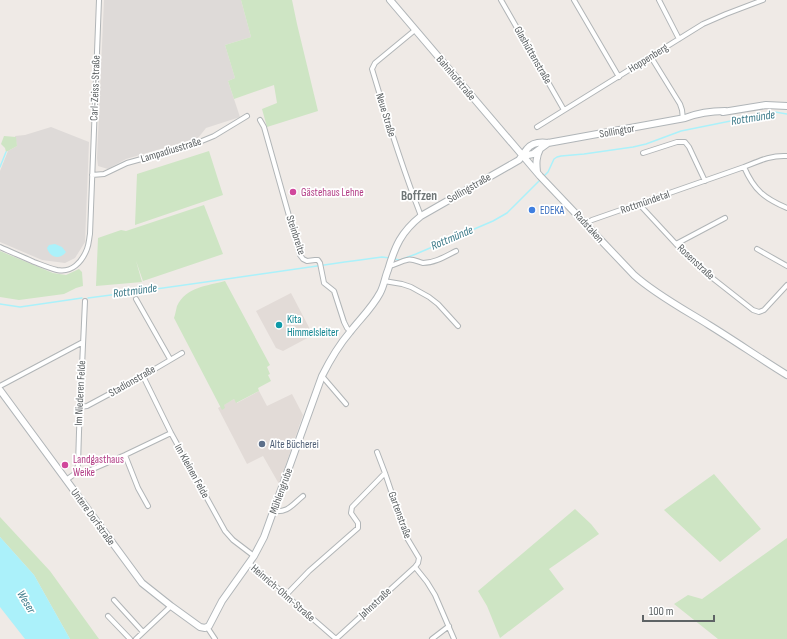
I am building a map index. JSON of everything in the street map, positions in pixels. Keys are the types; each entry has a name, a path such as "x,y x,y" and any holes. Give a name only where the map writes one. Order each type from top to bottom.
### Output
{"street":[{"name":"Carl-Zeiss-Straße","path":"0,247 46,267 58,270 68,270 79,264 88,248 90,234 99,0"},
{"name":"Bahnhofstraße","path":"390,0 523,156"},
{"name":"Glashüttenstraße","path":"501,0 564,110"},
{"path":"574,0 619,77"},
{"path":"659,0 679,39"},
{"name":"Hoppenberg","path":"537,127 703,24 763,0"},
{"name":"Neue Straße","path":"415,30 375,63 372,69 394,143 421,216"},
{"path":"651,57 680,104 684,118"},
{"name":"Sollingtor","path":"523,156 526,150 540,142 548,143 684,118 694,119 762,105 787,106"},
{"name":"Lampadiusstraße","path":"92,175 104,174 127,163 192,145 214,136 247,116"},
{"name":"Steinbreite","path":"260,120 264,127 300,255 307,261 318,260 321,265 324,283 334,291 344,322 350,331"},
{"path":"643,153 677,142 684,142 689,147 705,181"},
{"name":"Sollingtor","path":"523,156 530,155 548,143"},
{"path":"540,149 536,163 540,176"},
{"name":"Radstaken","path":"523,156 540,176 634,275 659,294 734,340 762,360 787,375"},
{"name":"Sollingstraße","path":"372,305 380,292 395,247 404,232 412,223 421,216 519,160 523,156"},
{"name":"Rottmündetal","path":"585,224 592,220 705,181 763,159 774,156 787,156"},
{"path":"744,167 750,180 759,192 774,202 787,208"},
{"name":"Rosenstraße","path":"639,204 676,244 706,273 753,310 759,312 764,310 787,285"},
{"path":"676,244 725,218"},
{"path":"757,249 787,266"},
{"path":"390,263 396,265 407,260 425,263 436,261 456,251"},
{"path":"384,281 411,287 429,297 438,304 458,326"},
{"path":"136,299 170,359"},
{"name":"Im Niederen Felde","path":"76,473 78,465 82,342 85,301"},
{"name":"Mühlengrube","path":"205,628 209,626 222,601 254,556 264,537 322,376 334,353 372,305"},
{"path":"0,386 82,342"},
{"name":"Stadionstraße","path":"80,407 87,406 182,353"},
{"name":"Im Kleinen Felde","path":"143,376 171,433 225,531 233,540 254,556"},
{"path":"322,376 346,404"},
{"name":"Untere Dorfstraße","path":"0,390 142,583 171,606 205,628"},
{"path":"66,480 76,473 86,472 171,433"},
{"name":"Gartenstraße","path":"377,452 407,538 419,558 415,567"},
{"path":"125,455 138,488 148,506"},
{"name":"Gartenstraße","path":"286,595 309,571 358,528 358,523 351,513 352,508 385,473"},
{"path":"273,511 285,511 303,496"},
{"name":"Heinrich-Ohm-Straße","path":"248,563 336,639"},
{"path":"415,567 435,595 454,639"},
{"name":"Jahnstraße","path":"336,639 415,567"},
{"path":"114,600 143,632"},
{"path":"136,639 171,606"},
{"path":"108,616 130,639"},
{"path":"432,639 449,626"},
{"path":"205,628 215,639"}],"shaded area":[{"path":"104,0 241,0 251,37 225,45 235,78 228,81 240,117 206,128 198,138 126,159 108,169 98,166 97,158"},
{"path":"51,127 89,142 85,242 75,258 65,263 42,260 0,242 0,171 8,151 17,146 15,136 25,135"},
{"path":"291,293 313,335 283,351 276,348 256,311"},
{"path":"259,391 267,406 292,394 303,415 279,484 263,456 247,464 218,408 234,399 237,403"}],"green space":[{"path":"241,0 292,0 318,111 267,127 262,109 277,103 274,85 234,99 228,81 235,78 225,45 251,37"},
{"path":"4,136 16,137 17,146 6,152 5,148 1,144"},
{"path":"209,151 223,195 135,225 137,174"},
{"path":"204,205 223,254 143,281 136,261 142,282 96,286 98,238 121,230 126,231"},
{"path":"0,251 53,273 66,275 79,269 82,272 83,286 64,294 19,300 0,297"},
{"path":"225,281 270,365 267,367 270,374 268,375 271,381 258,388 259,391 236,403 234,399 224,405 225,408 222,410 174,318 177,306 191,291"},
{"path":"714,474 761,529 720,562 664,510"},
{"path":"575,509 599,534 549,569 564,589 500,638 487,606 478,591"},
{"path":"0,517 50,571 99,639 70,639 34,575 0,537"},
{"path":"787,538 787,639 718,639 674,604 688,595 702,599"}],"water":[{"path":"55,244 62,247 66,252 64,255 55,257 50,254 47,248 49,245"},
{"name":"Weser","path":"0,537 34,575 70,639 25,639 0,607"}],"waterway":[{"name":"Rottmünde","path":"543,177 548,172 554,159 557,157 633,147 646,144 681,131 775,112 787,114"},
{"path":"0,167 6,152"},
{"name":"Rottmünde","path":"394,259 400,260 416,254 493,221 507,213 540,180"},
{"name":"Rottmünde","path":"88,298 382,257 390,258"},
{"name":"Rottmünde","path":"0,304 20,307 82,298"}],"place":[{"name":"Gästehaus Lehne","path":"293,192"},
{"name":"EDEKA","path":"532,210"},
{"name":"Kita Himmelsleiter","path":"279,325"},
{"name":"Alte Bücherei","path":"262,444"},
{"name":"Landgasthaus Weike","path":"65,465"}],"district":[{"name":"Boffzen","path":"419,196"}]}
